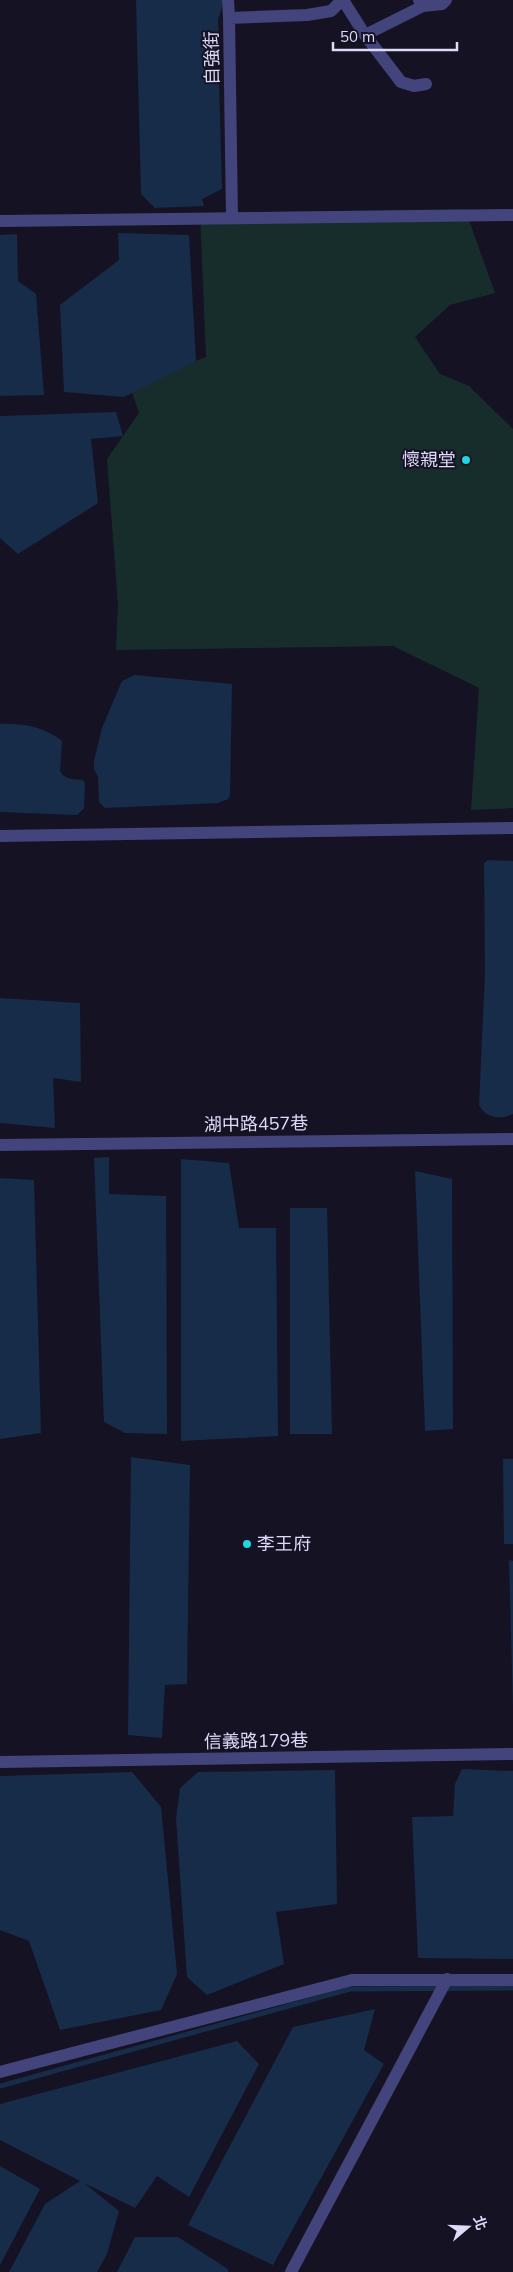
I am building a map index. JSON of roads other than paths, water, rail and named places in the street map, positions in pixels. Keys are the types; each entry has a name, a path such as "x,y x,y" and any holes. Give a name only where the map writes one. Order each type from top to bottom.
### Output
{"street":[{"path":"228,0 229,18"},
{"path":"343,0 365,35 401,82 414,86 426,84"},
{"name":"自強街","path":"232,217 229,18 307,15 331,12 343,0"},
{"path":"365,35 421,3 442,4 446,0"},
{"path":"0,221 513,215"},
{"path":"0,836 513,828"},
{"name":"湖中路457巷","path":"0,1145 513,1139"},
{"name":"信義路179巷","path":"0,1762 513,1754"},
{"path":"0,2072 352,1980 513,1980"},
{"path":"291,2272 447,1980"}],"water":[{"path":"136,0 224,0 218,20 220,59 212,71 219,81 222,189 202,199 204,206 155,208 141,194"},
{"path":"118,233 189,235 196,361 124,397 64,392 60,305 119,260"},
{"path":"17,234 18,281 36,294 44,395 0,396 0,235"},
{"path":"116,412 123,436 91,439 98,503 18,554 0,538 0,416"},
{"path":"135,675 232,684 230,795 228,799 218,803 105,808 99,802 98,777 94,769 94,761 102,728 122,681"},
{"path":"0,724 17,724 41,729 62,741 60,771 67,778 83,780 85,783 84,808 77,815 0,812"},
{"path":"488,860 513,861 513,1114 503,1117 494,1117 485,1113 479,1105 485,972 484,863"},
{"path":"0,998 80,1003 81,1082 53,1078 55,1128 0,1123"},
{"path":"109,1157 109,1194 166,1196 167,1434 125,1433 104,1422 94,1158"},
{"path":"181,1159 229,1163 239,1228 276,1228 278,1436 181,1441"},
{"path":"415,1171 452,1179 453,1429 425,1431"},
{"path":"0,1178 34,1180 41,1433 0,1439"},
{"path":"290,1208 327,1208 332,1434 290,1434"},
{"path":"131,1457 190,1465 187,1684 165,1685 162,1738 128,1735"},
{"path":"503,1459 513,1459 513,1544 504,1544"},
{"path":"509,1560 513,1561 513,1709"},
{"path":"462,1769 513,1771 513,1959 418,1958 412,1817 453,1816 455,1784"},
{"path":"335,1770 337,1904 276,1912 284,1964 207,1995 187,1977 176,1819 180,1788 198,1772"},
{"path":"132,1772 161,1807 177,1974 161,2010 60,2030 29,1941 0,1930 0,1776"},
{"path":"375,2009 364,2050 384,2064 273,2265 188,2225 293,2027"},
{"path":"237,2041 259,2064 189,2197 157,2176 135,2208 84,2183 119,2211 107,2254 97,2272 9,2272 45,2204 80,2181 0,2140 0,2104"},
{"path":"0,2166 40,2189 0,2265"},
{"path":"135,2237 178,2237 228,2269 228,2272 117,2272"}],"waterway":[{"path":"0,2086 350,1989 513,1988"}],"place":[{"name":"懷親堂","path":"466,460"},
{"name":"李王府","path":"247,1544"}]}
